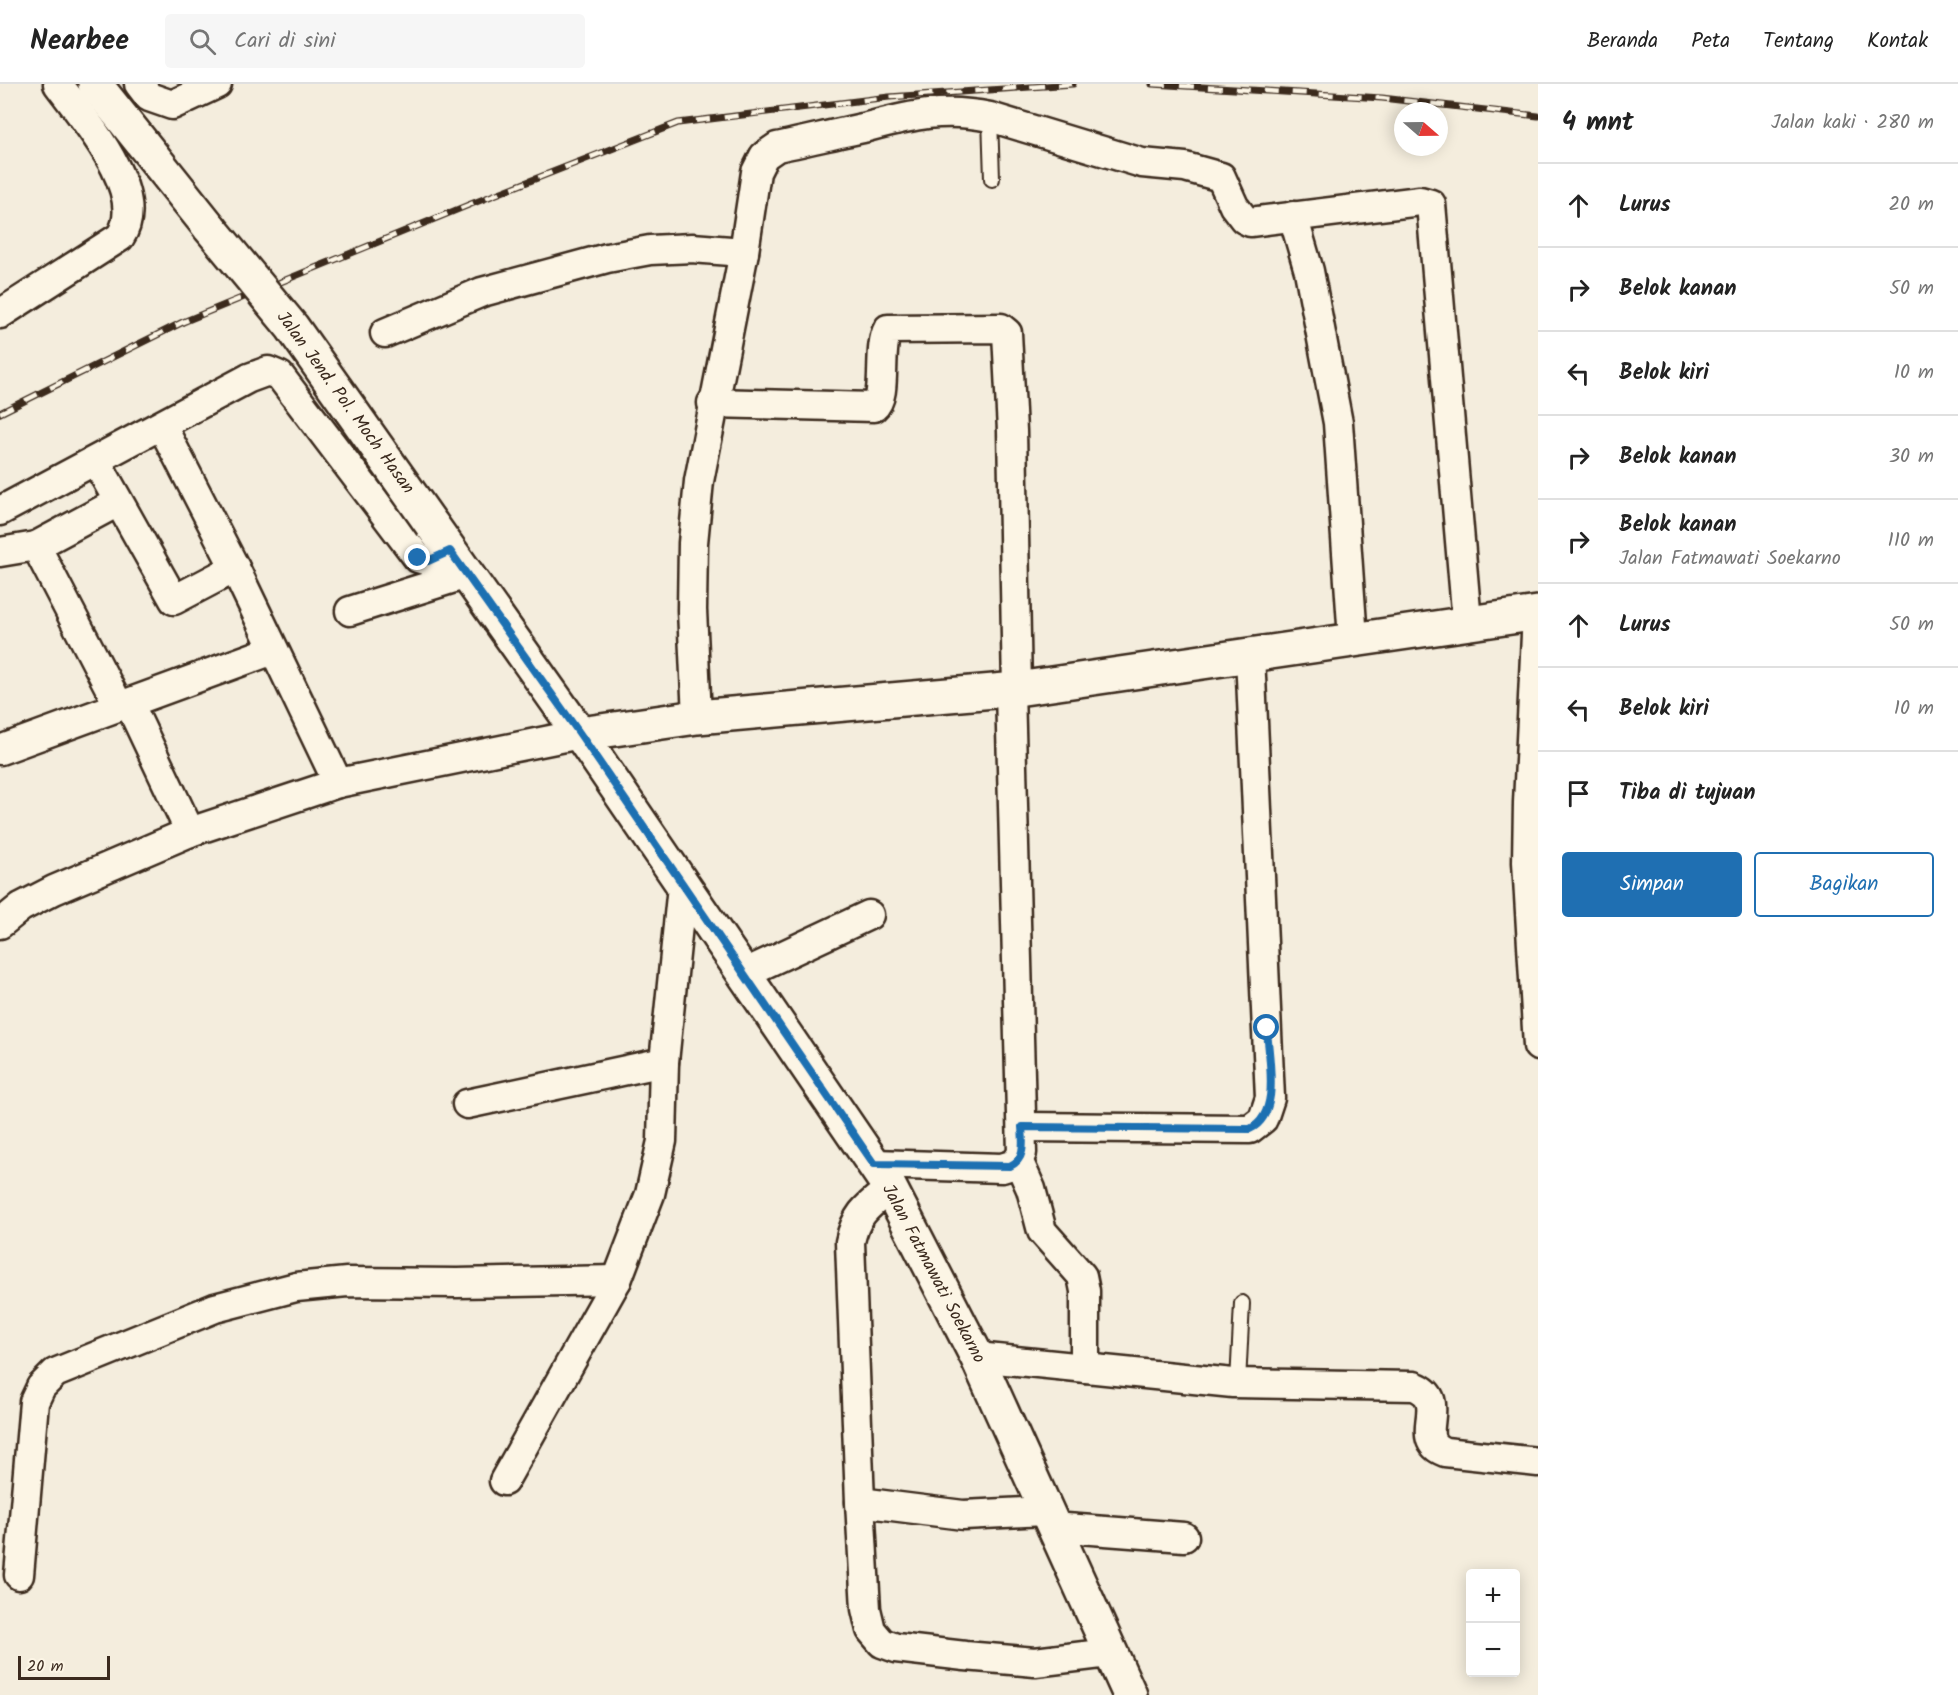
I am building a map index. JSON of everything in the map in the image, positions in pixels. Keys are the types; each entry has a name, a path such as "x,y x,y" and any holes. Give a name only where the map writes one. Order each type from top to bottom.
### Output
{"main road":[{"name":"Jalan Jend. Pol. Moch Hasan","path":"95,84 292,327 445,553 580,734"},
{"path":"580,734 697,717 1013,689 1537,613"},
{"name":"Jalan Fatmawati Soekarno","path":"580,734 882,1176 977,1358 1130,1695"}],"street":[{"path":"0,314 120,237 128,218 118,171 107,148 58,84"},
{"path":"140,84 149,97 172,105 217,84"},
{"path":"697,717 692,610 693,543 699,481 712,403 744,252 756,172 764,156 777,147 936,111 990,117 1142,163 1185,168 1221,177 1234,206 1244,219 1250,222 1420,201 1431,204 1467,622"},
{"path":"1293,216 1309,271 1338,423 1353,639"},
{"path":"385,333 482,292 607,258 650,250 692,248 744,252"},
{"path":"712,403 874,407 879,399 883,344 888,329 992,326 1001,328 1007,333 1012,431 1013,689 1023,1146 1018,1160 1002,1168 882,1176 853,1225 850,1242 866,1609 871,1630 882,1643 896,1648 1035,1662 1109,1653"},
{"path":"0,511 249,378 268,371 280,376 418,558 422,561 445,553"},
{"path":"162,426 235,568 339,783"},
{"path":"96,461 118,502 163,606 235,568"},
{"path":"0,552 36,546 118,502"},
{"path":"36,546 124,705 190,832"},
{"path":"350,611 445,553"},
{"path":"1537,613 1527,862 1538,1046"},
{"path":"0,750 273,650"},
{"path":"1022,1127 1250,1129 1259,1124 1267,1110 1270,1086 1250,655"},
{"path":"0,924 21,907 54,890 190,832 339,783 580,734"},
{"path":"504,1481 617,1280 650,1194 662,1141 664,1062 682,886"},
{"path":"743,974 869,915"},
{"path":"467,1104 664,1062"},
{"path":"1018,1160 1031,1189 1042,1231 1082,1276 1085,1291 1085,1368"},
{"path":"19,1575 34,1402 41,1387 55,1373 215,1308 296,1287 346,1282 457,1283 617,1280"},
{"path":"977,1358 1238,1383 1414,1386 1426,1390 1432,1399 1430,1441 1436,1449 1445,1452 1538,1462"},
{"path":"860,1502 963,1515 1050,1519 1184,1537"}],"lane":[{"path":"990,117 992,179"},
{"path":"1238,1383 1242,1303"}],"railway":[{"path":"0,413 183,322 471,204 678,123 889,97 1073,84"},
{"path":"1152,84 1382,98 1538,116"}],"route":[{"path":"418,558 428,561 450,551 580,734 874,1164 1002,1168 1010,1166 1015,1164 1022,1153 1022,1127 1250,1129 1263,1119 1270,1098 1267,1028"}]}
